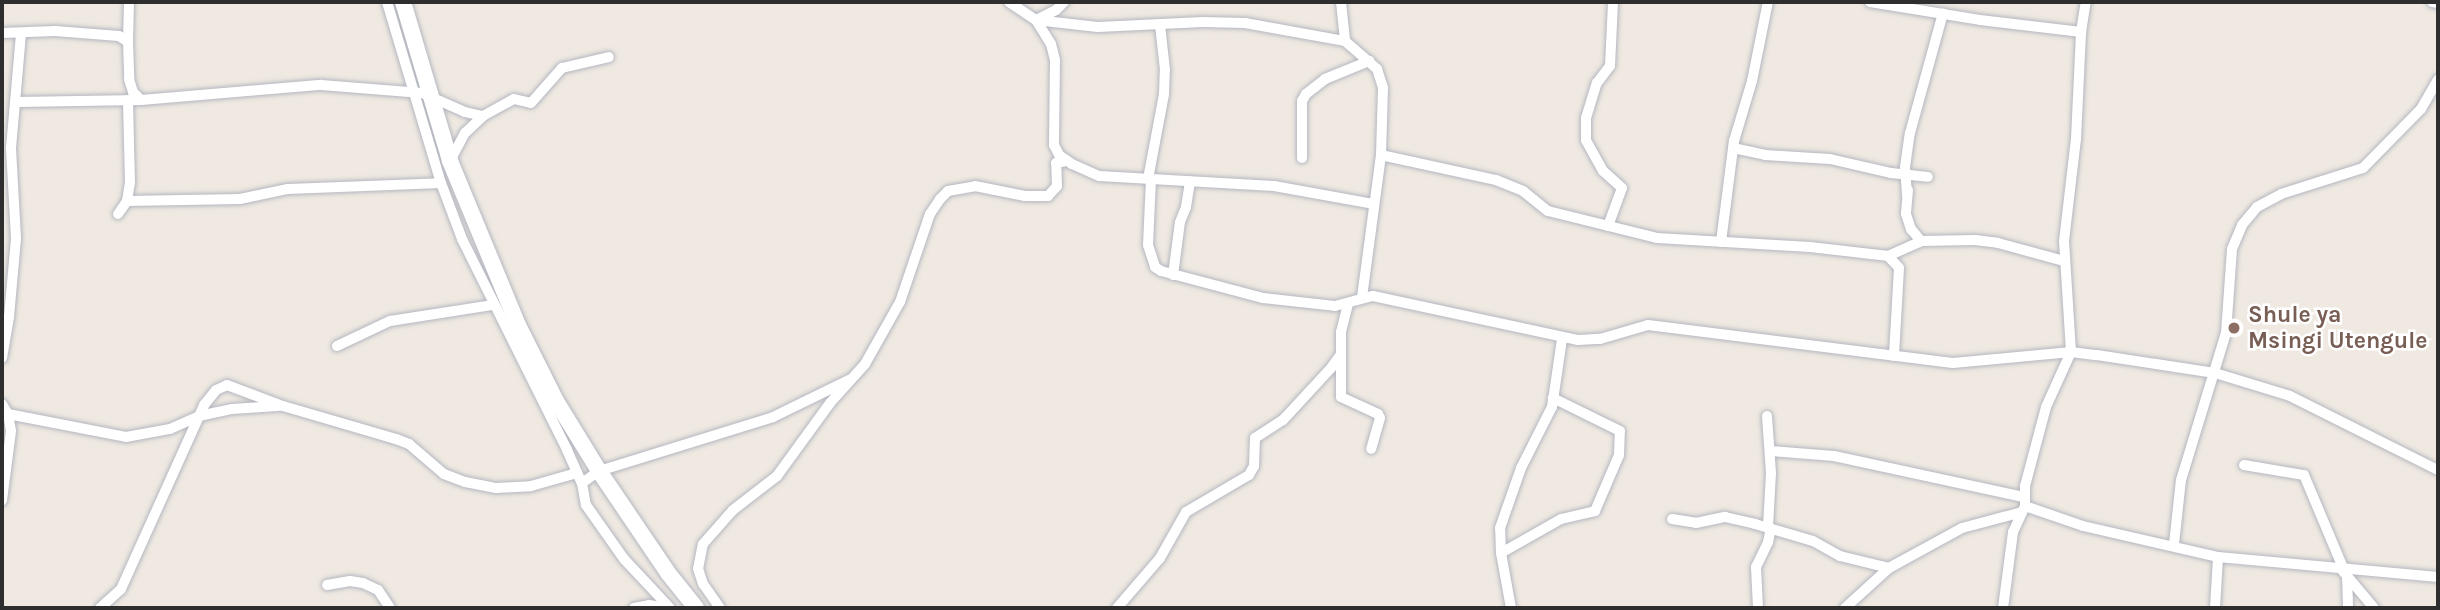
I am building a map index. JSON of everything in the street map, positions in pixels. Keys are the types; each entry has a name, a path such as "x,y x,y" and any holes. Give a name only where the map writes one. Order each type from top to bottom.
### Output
{"main road":[{"path":"403,2 422,94 517,323 556,401 599,471 668,573 696,608"}],"street":[{"path":"129,2 129,79 133,92 141,100"},
{"path":"387,2 422,94 441,183 462,239 492,305 579,478 586,505 624,559 655,589 669,608"},
{"path":"1009,2 1035,20 1051,44 1055,60 1054,145 1066,161 1099,176 1274,186 1374,204"},
{"path":"1035,20 1056,10 1064,2"},
{"path":"1341,2 1345,41 1356,53 1369,61 1382,78 1381,155 1362,297"},
{"path":"1608,226 1622,188 1603,171 1586,140 1586,118 1597,83 1610,66 1613,2"},
{"path":"1721,242 1733,148 1752,81 1768,2"},
{"path":"1870,2 2081,32"},
{"path":"2003,608 2011,544 2024,505 2049,396 2071,352 2064,261 2066,209 2076,139 2081,32 2086,2"},
{"path":"2432,2 2438,3"},
{"path":"1921,241 1911,229 1905,174 1910,133 1943,13"},
{"path":"1035,20 1098,27 1203,22 1245,23 1345,41"},
{"path":"1160,25 1164,94 1149,179 1148,245 1155,267 1173,275 1264,298 1322,305 1348,304 1362,297 1393,299 1562,339 1589,341 1648,324 1953,363 2071,352 2215,373 2290,396 2438,470"},
{"path":"2,33 55,31 110,34 128,42"},
{"path":"2,358 9,317 16,238 7,147 16,102 21,34"},
{"path":"450,161 465,133 483,116 514,99 531,103 562,68 610,57"},
{"path":"1302,158 1301,101 1325,79 1369,61"},
{"path":"2174,544 2181,480 2226,333 2232,249 2242,225 2257,207 2281,194 2364,168 2421,109 2438,80"},
{"path":"16,102 141,100 321,85 422,94 465,112 483,116"},
{"path":"118,214 127,201 130,183 128,100"},
{"path":"1733,148 1765,155 1830,159 1905,174 1941,177"},
{"path":"1381,155 1496,180 1523,191 1548,211 1657,238 1810,247 1888,256 1921,241 1998,243 2064,261"},
{"path":"720,608 703,584 698,569 703,544 733,510 777,476 819,417 865,364 895,313 930,214 940,199 948,191 975,186 1025,196 1048,196 1057,186 1056,163 1066,161"},
{"path":"1907,195 1912,184 1928,177"},
{"path":"1173,275 1180,222 1191,181"},
{"path":"127,201 240,199 288,189 441,183"},
{"path":"1888,256 1899,268 1894,356"},
{"path":"1348,304 1343,317 1341,397 1376,412 1379,416 1371,449"},
{"path":"337,346 390,321 492,305"},
{"path":"1511,608 1501,553 1500,528 1509,498 1546,420 1553,398 1562,339"},
{"path":"1117,608 1160,558 1186,512 1249,475 1254,466 1255,439 1283,420 1341,354"},
{"path":"100,608 121,589 209,397 227,385 283,406 396,439 408,444 444,474 496,488 531,486 579,478 773,417 852,379"},
{"path":"1501,553 1560,519 1595,511 1619,455 1620,431 1553,398"},
{"path":"5,409 126,437 184,426 199,416 245,407 283,406"},
{"path":"2,496 12,431 5,409"},
{"path":"1758,608 1756,567 1769,527 1771,451 1767,416"},
{"path":"1771,451 1834,456 2024,505 2083,526 2174,544 2218,557 2344,572 2438,577"},
{"path":"2244,465 2304,475 2344,572 2348,608"},
{"path":"1845,608 1889,568 1962,528 2024,505"},
{"path":"1672,519 1696,523 1725,517 1769,527 1814,541 1840,556 1889,568"},
{"path":"2215,608 2218,557"},
{"path":"2344,572 2374,608"},
{"path":"327,585 351,581 363,583 378,590 390,608"},
{"path":"634,608 655,589"},
{"path":"634,608 649,605 669,608"}],"place":[{"name":"Shule ya Msingi Utengule","path":"2234,328"}]}
